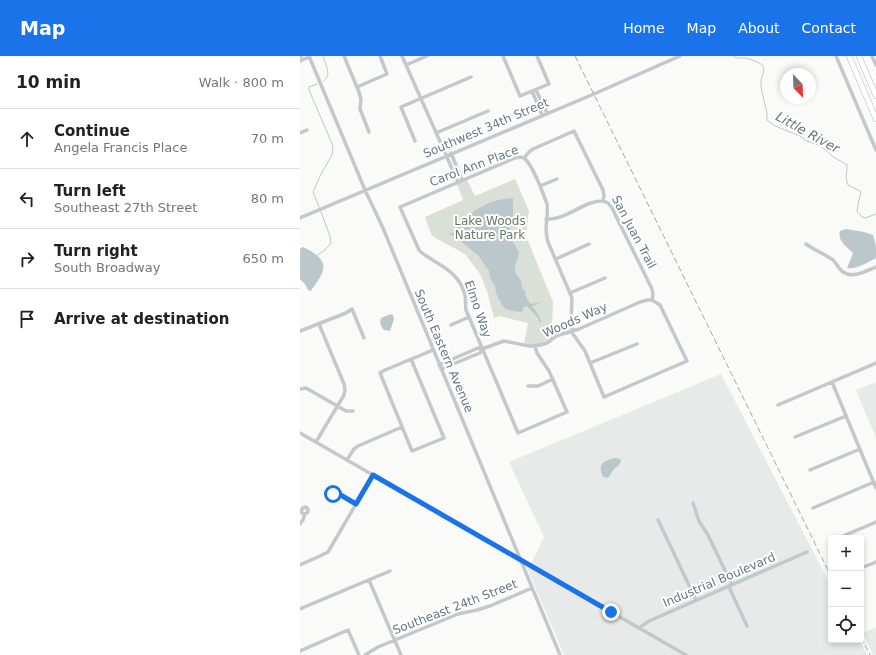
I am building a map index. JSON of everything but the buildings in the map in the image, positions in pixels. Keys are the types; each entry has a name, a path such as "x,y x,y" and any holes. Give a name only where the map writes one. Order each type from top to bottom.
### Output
{"highway":[{"path":"849,56 876,119"},
{"path":"859,56 876,96"}],"street":[{"path":"344,56 361,99 360,109 369,132"},
{"path":"357,87 387,74 380,56"},
{"path":"402,56 458,182"},
{"path":"406,65 427,56"},
{"path":"503,56 520,96 549,84 537,56"},
{"name":"Southwest 34th Street","path":"300,218 446,155 594,94 680,56"},
{"path":"836,56 876,150"},
{"path":"872,56 876,65"},
{"path":"300,61 309,57"},
{"name":"South Eastern Avenue","path":"309,57 365,190 383,228 560,655"},
{"path":"415,141 401,107 471,77"},
{"path":"534,90 545,114"},
{"path":"436,133 488,111"},
{"path":"300,133 307,130"},
{"name":"Carol Ann Place","path":"400,207 514,158 524,158 533,149 574,131"},
{"name":"San Juan Trail","path":"574,131 604,190 603,201 608,203 618,218 652,289 652,300"},
{"path":"451,153 462,180"},
{"path":"524,158 532,167 547,204 546,234 572,300 572,331 585,351 604,397 687,361 660,305 652,300"},
{"path":"540,186 557,179"},
{"path":"546,219 557,218 594,202 603,201"},
{"name":"Elmo Way","path":"400,207 419,250 424,255 446,268 458,280 466,299 465,308 468,317 518,433 567,412 552,379"},
{"path":"556,259 588,244"},
{"path":"806,244 834,261 843,272 848,274 857,274 876,267"},
{"path":"570,293 605,278"},
{"name":"Woods Way","path":"439,365 478,348 482,349 504,341 529,346 547,343 556,336 572,331 640,302 652,300"},
{"path":"300,331 352,309 364,338"},
{"path":"451,325 468,317"},
{"path":"316,442 344,395 345,387 319,324"},
{"path":"590,363 637,344"},
{"path":"528,386 538,386 552,379 549,371 537,353 536,346"},
{"name":"Woods Way","path":"441,370 480,353 482,349"},
{"path":"411,359 444,438 412,451 380,373 385,370 411,359 433,350"},
{"path":"778,405 876,363"},
{"path":"832,382 876,488"},
{"path":"300,388 311,390 338,406 346,410 353,411"},
{"path":"794,437 846,416"},
{"path":"347,460 354,449 358,446 402,428"},
{"path":"300,433 686,655"},
{"path":"810,470 860,450"},
{"path":"300,565 328,552 373,475"},
{"path":"813,508 874,482"},
{"path":"339,494 356,504"},
{"path":"693,502 699,521 708,535 747,626"},
{"path":"300,524 305,514"},
{"path":"658,520 696,600"},
{"path":"845,535 876,522"},
{"name":"Industrial Boulevard","path":"640,628 649,620 807,552"},
{"path":"864,567 876,562"},
{"path":"300,609 390,571"},
{"path":"370,580 401,655"},
{"name":"Southeast 24th Street","path":"365,655 374,649 458,614 490,606 532,588"},
{"path":"300,651 348,630 359,655"}],"shaded area":[{"path":"513,198 513,218 517,221 512,222 508,234 519,252 515,272 521,281 523,290 526,291 525,294 530,304 542,302 532,306 538,314 541,323 527,306 520,312 506,309 502,305 496,293 489,271 478,255 456,236 449,235 469,215 480,207 500,200"},
{"path":"846,229 873,235 876,246 876,258 858,267 847,268 853,253 843,244 839,235 840,231"},
{"path":"303,247 318,256 323,266 321,276 311,291 308,290 300,279 300,249"},
{"path":"391,314 393,315 394,319 390,331 384,330 380,321 381,318"},
{"path":"721,374 828,580 828,643 861,643 867,655 564,655 528,570 544,537 509,462"},
{"path":"876,382 876,438 856,390"},
{"path":"615,458 620,459 621,461 619,465 614,469 608,478 603,477 601,473 602,464 607,460"},
{"path":"876,627 876,655 873,655 864,633"}],"green space":[{"name":"Lake Woods Nature Park","path":"515,179 529,211 526,236 553,302 552,324 569,324 570,326 569,330 558,333 542,343 535,345 524,344 528,323 499,316 494,318 487,291 480,274 465,254 432,236 425,217 463,200 457,184 467,180 475,196"}],"waterway":[{"path":"323,56 328,70 328,76 323,81"},
{"name":"Little River","path":"733,56 737,58 745,58 762,65 764,71 761,85 767,120 775,126 821,146 832,156 847,165 846,177 848,185 861,193 857,211 862,217 865,218 876,214"},
{"path":"317,84 309,87 309,90 333,146 332,155 313,192 319,207"},
{"path":"316,256 325,250 331,243 321,212"}],"railway":[{"path":"575,56 829,571"},
{"path":"864,643 870,655"}],"route":[{"path":"333,494 334,496 338,496 339,494 356,504 373,475 611,612"}]}
